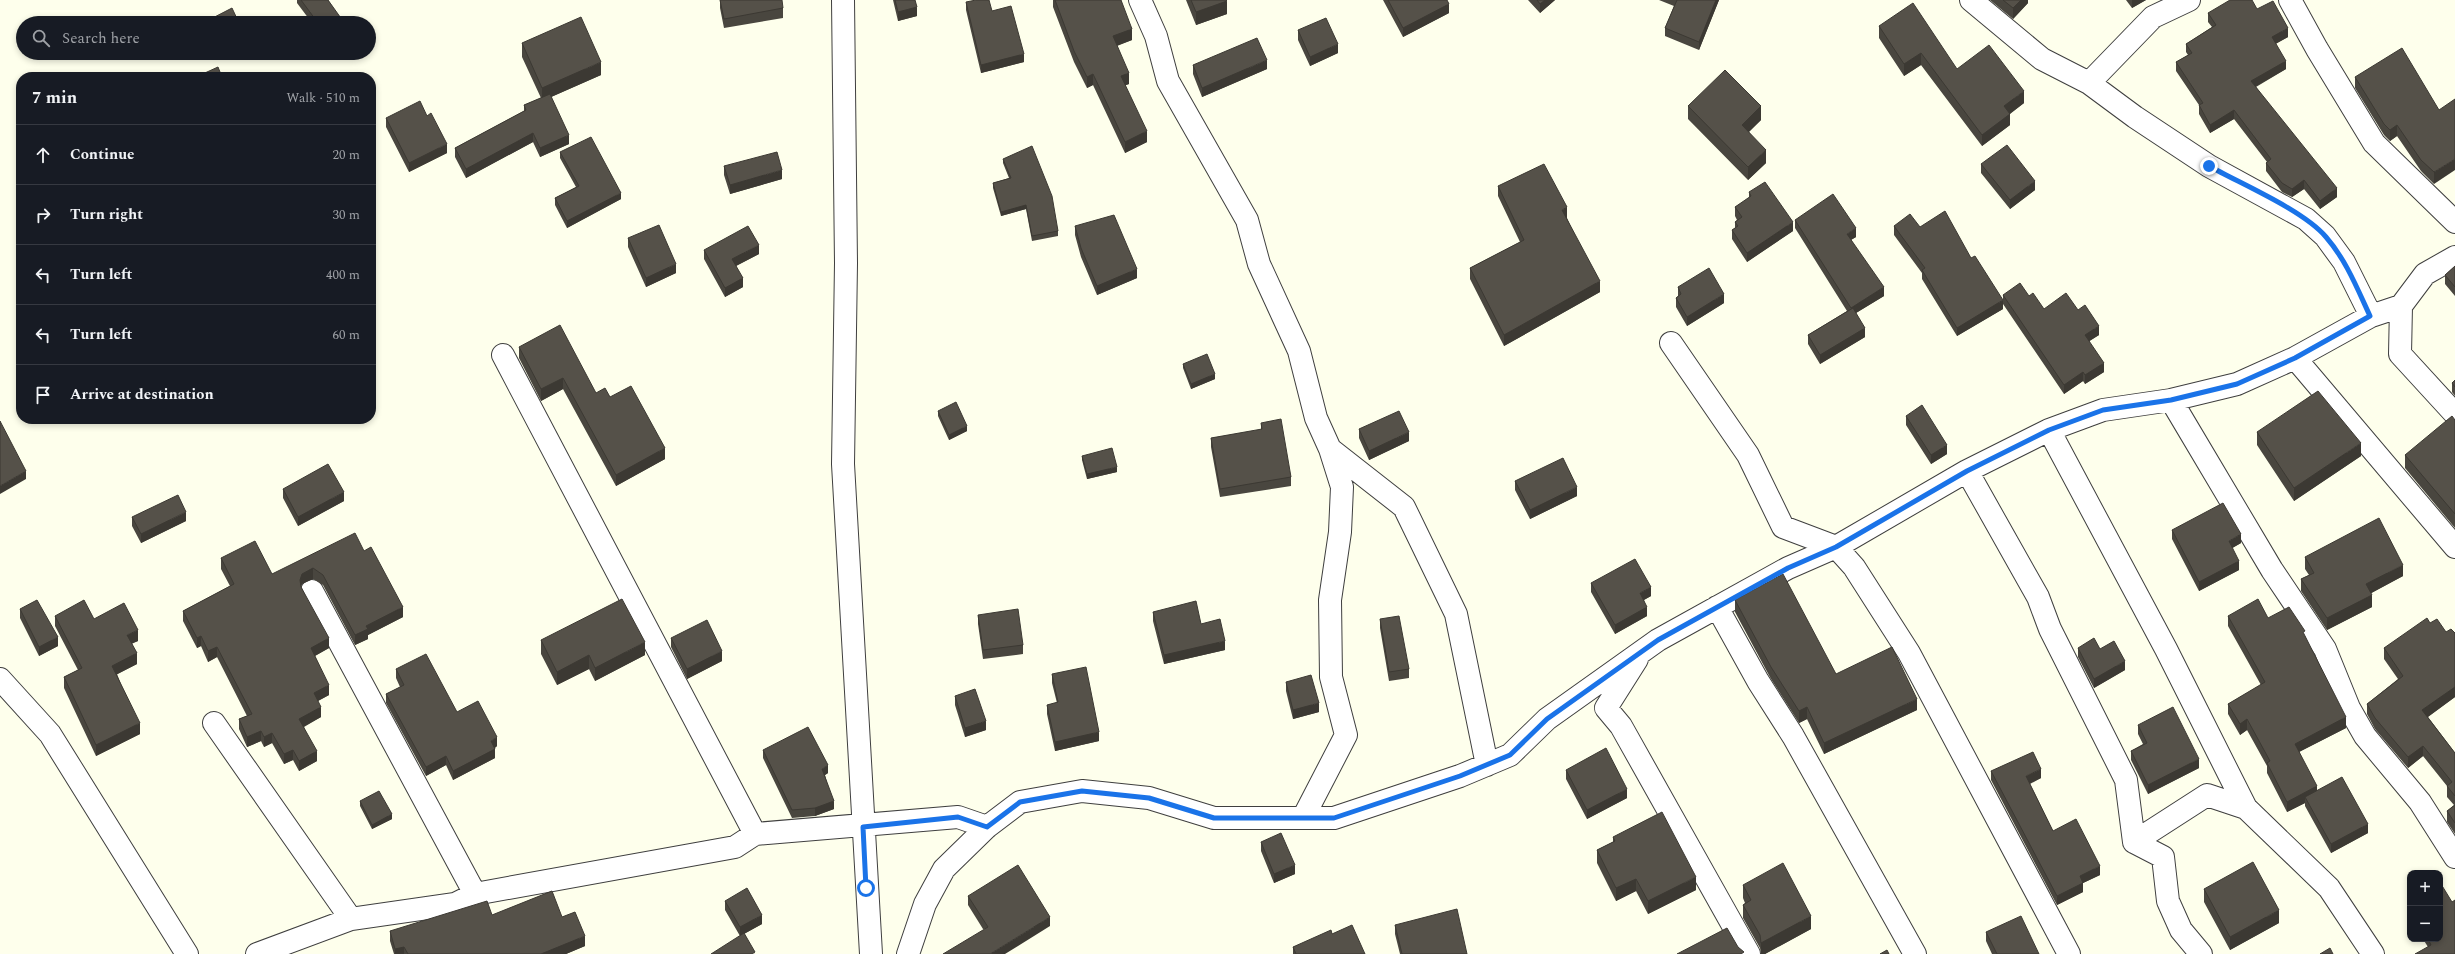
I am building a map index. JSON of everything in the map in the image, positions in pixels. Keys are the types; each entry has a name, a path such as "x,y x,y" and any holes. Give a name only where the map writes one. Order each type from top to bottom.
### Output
{"street":[{"path":"843,0 846,263 843,464 871,954"},
{"path":"1140,0 1156,36 1168,81 1247,220 1259,264 1299,350 1316,418 1330,449 1342,486 1340,532 1330,600 1331,677 1346,735 1303,818"},
{"path":"1971,0 2042,59 2089,83 2135,117 2209,166 2306,219 2325,236 2344,262 2370,316"},
{"path":"2089,83 2153,17 2189,0"},
{"path":"2290,0 2317,49 2374,143 2455,222"},
{"path":"908,954 926,904 944,869 987,827 1020,802 1082,791 1149,798 1214,818 1334,818 1453,779 1510,755 1547,719 1642,651 1717,606 1788,568 1836,547 1967,471 2049,430 2103,410 2171,400 2237,384 2295,358 2370,316 2401,306 2425,274 2455,257"},
{"path":"2401,306 2400,354 2455,414"},
{"path":"1671,343 1748,455 1783,527 1836,547 1854,567 1909,653 2069,954"},
{"path":"503,355 755,834"},
{"path":"2295,358 2455,547"},
{"path":"2171,400 2272,570 2325,650 2349,708 2366,736 2420,802 2455,856"},
{"path":"2049,430 2166,649 2246,808 2329,888 2373,954"},
{"path":"1330,449 1404,507 1456,614 1487,765"},
{"path":"1967,471 2038,597 2050,629 2126,780 2134,842"},
{"path":"312,591 475,894"},
{"path":"1717,606 1758,681 1793,736 1915,954"},
{"path":"1642,651 1606,708 1621,726 1749,954"},
{"path":"0,679 50,734 187,954"},
{"path":"214,723 351,919"},
{"path":"2134,842 2207,795 2246,808"},
{"path":"257,954 351,919 455,904 475,894 734,847 755,834 863,827 958,817 987,827"},
{"path":"2134,842 2163,857 2168,901 2181,930 2200,954"}],"building":[{"path":"301,0 328,0 339,16 313,16"},
{"path":"720,0 782,0 783,8 724,19"},
{"path":"895,0 915,0 917,7 898,12"},
{"path":"989,0 992,11 1011,6 1024,54 981,65 966,2"},
{"path":"1055,0 1121,0 1132,29 1113,36 1129,73 1121,76 1147,131 1125,142 1093,74 1087,77 1074,51"},
{"path":"1191,0 1226,0 1227,1 1196,12"},
{"path":"1388,0 1447,0 1449,4 1403,28"},
{"path":"1537,0 1545,0 1540,4"},
{"path":"1677,0 1716,0 1699,42 1665,28"},
{"path":"2003,0 2021,0 2013,8"},
{"path":"2230,0 2252,0 2257,9 2273,1 2288,28 2272,37 2286,61 2251,81 2337,188 2320,201 2304,180 2292,189 2282,183 2266,163 2271,159 2234,110 2210,125 2199,105 2203,103 2176,62 2192,53 2186,44 2216,25 2208,13"},
{"path":"1913,3 1957,69 1989,45 2024,91 2004,106 2010,114 1982,135 1921,53 1904,64 1879,26"},
{"path":"232,8 236,16 217,16"},
{"path":"581,17 601,62 542,88 522,43"},
{"path":"1326,18 1338,44 1310,57 1298,30"},
{"path":"1257,38 1267,60 1202,88 1193,65"},
{"path":"2402,48 2439,110 2455,99 2455,159 2434,172 2421,160 2397,125 2390,130 2384,124 2355,77"},
{"path":"218,67 220,72 207,72"},
{"path":"1725,70 1761,106 1742,125 1766,150 1748,167 1688,106"},
{"path":"550,94 569,135 540,148 533,133 466,169 455,148 526,110 524,105"},
{"path":"420,101 427,116 431,113 447,144 409,163 386,118"},
{"path":"591,137 621,193 567,221 555,198 579,186 560,152"},
{"path":"2007,145 2035,181 2010,200 1981,164"},
{"path":"1032,146 1052,196 1058,231 1032,236 1026,205 1001,212 993,183 1011,178 1003,159"},
{"path":"777,152 782,170 730,185 724,166"},
{"path":"1544,164 1567,207 1562,210 1600,281 1504,335 1470,268 1524,240 1498,186"},
{"path":"1765,182 1793,222 1747,253 1732,230 1738,226 1735,222 1742,217 1735,207 1751,196 1749,192"},
{"path":"1833,194 1856,228 1847,234 1884,287 1851,308 1795,220"},
{"path":"1945,211 1971,258 1975,256 2003,300 1957,328 1922,270 1925,268 1894,226 1910,214 1920,227"},
{"path":"1114,215 1137,269 1097,286 1081,248 1075,226"},
{"path":"659,225 676,264 646,278 628,238"},
{"path":"748,226 759,245 732,259 743,278 725,288 704,250"},
{"path":"2455,266 2455,287 2445,275"},
{"path":"1709,268 1724,294 1687,317 1676,298 1681,294 1678,287"},
{"path":"2020,283 2029,296 2033,293 2044,309 2066,293 2078,310 2085,305 2099,326 2085,335 2104,363 2085,375 2083,372 2064,385 2003,295"},
{"path":"1853,308 1865,328 1820,355 1808,335"},
{"path":"560,325 596,393 605,388 610,397 631,386 665,448 616,475 563,378 541,389 519,347"},
{"path":"1207,354 1215,374 1191,384 1183,364"},
{"path":"2455,380 2455,387 2452,383"},
{"path":"2318,391 2361,443 2294,488 2257,432"},
{"path":"956,402 967,426 949,435 938,411"},
{"path":"1922,405 1947,445 1931,455 1906,416"},
{"path":"1399,411 1409,432 1369,451 1359,429"},
{"path":"2452,416 2455,420 2455,514 2405,455"},
{"path":"1281,419 1291,477 1220,489 1211,438 1262,429 1261,423"},
{"path":"0,421 26,471 0,486"},
{"path":"1112,448 1117,467 1087,474 1082,456"},
{"path":"1563,458 1577,487 1530,510 1515,481"},
{"path":"328,464 344,492 298,517 283,489"},
{"path":"178,495 186,512 141,534 132,517"},
{"path":"2223,503 2241,534 2229,541 2239,561 2199,582 2172,530"},
{"path":"2379,518 2403,565 2366,584 2372,595 2327,618 2301,579 2314,573 2305,557"},
{"path":"355,533 364,551 371,547 403,607 366,626 368,629 355,635 323,575 313,568 302,574 300,580 301,587 329,638 311,648 329,685 314,693 321,707 299,719 317,751 299,761 293,750 284,754 272,733 264,737 261,731 247,737 239,719 252,714 217,647 208,651 201,636 197,638 183,611 234,584 221,558 255,541 272,574"},
{"path":"1635,559 1651,587 1640,593 1647,607 1615,625 1591,583"},
{"path":"1783,574 1836,674 1892,647 1917,699 1824,743 1807,707 1799,711 1771,667 1735,600"},
{"path":"622,599 645,642 595,668 589,655 557,672 541,640"},
{"path":"2258,599 2268,618 2289,607 2305,631 2303,632 2346,717 2295,744 2317,786 2287,802 2267,763 2270,761 2247,719 2240,724 2228,704 2265,682 2228,616"},
{"path":"37,600 58,637 39,647 20,609"},
{"path":"84,600 94,619 124,603 138,630 127,635 137,653 112,666 140,723 96,745 64,677 82,668 55,616"},
{"path":"1196,601 1201,624 1220,619 1225,641 1164,655 1153,612"},
{"path":"1018,609 1023,645 983,650 978,615"},
{"path":"1399,616 1409,669 1389,672 1380,619"},
{"path":"2427,618 2430,623 2437,619 2446,632 2451,629 2455,633 2455,687 2422,710 2455,753 2455,796 2447,786 2452,782 2423,746 2408,757 2375,718 2367,704 2403,676 2384,648"},
{"path":"707,620 722,651 687,669 671,638"},
{"path":"2094,638 2100,649 2114,641 2125,661 2094,679 2078,648"},
{"path":"426,654 457,712 478,701 497,737 491,741 495,749 453,771 446,756 426,767 386,694 404,685 396,669"},
{"path":"1086,667 1099,732 1055,742 1047,705 1058,702 1052,674"},
{"path":"1311,675 1319,703 1293,710 1286,682"},
{"path":"975,689 986,721 965,728 955,696"},
{"path":"2173,707 2199,759 2148,785 2131,751 2147,743 2138,725"},
{"path":"808,727 828,765 822,769 834,801 815,808 792,810 763,750"},
{"path":"1606,748 1627,789 1587,810 1566,770"},
{"path":"2033,752 2041,769 2026,776 2053,831 2076,819 2100,866 2080,876 2083,883 2057,896 1991,771"},
{"path":"2342,777 2368,824 2331,844 2305,797"},
{"path":"379,791 392,814 372,825 360,801"},
{"path":"2455,805 2455,823 2447,811"},
{"path":"1662,812 1696,877 1648,901 1636,879 1616,888 1597,850 1615,841 1613,837"},
{"path":"1281,833 1295,865 1274,874 1261,842"},
{"path":"2253,862 2279,910 2230,937 2204,889"},
{"path":"1783,863 1811,916 1761,943 1760,935 1743,905 1751,900 1743,885"},
{"path":"1018,865 1050,917 990,954 943,954 988,927 968,896"},
{"path":"2443,887 2452,902 2455,900 2455,954 2415,954 2431,945 2430,942 2443,942"},
{"path":"747,888 762,915 740,927 725,901"},
{"path":"552,891 562,917 575,912 585,936 541,954 408,954 404,947 395,949 390,931 487,901 492,915"},
{"path":"1457,909 1467,954 1402,954 1395,925"},
{"path":"2021,916 2039,954 1997,954 1986,932"},
{"path":"1352,925 1365,954 1296,954 1293,947 1331,930 1332,934"},
{"path":"1727,928 1738,947 1744,952 1741,954 1677,954"},
{"path":"744,933 755,952 752,954 711,954"},
{"path":"2330,948 2333,954 2320,954"},
{"path":"1887,950 1889,954 1880,954"}],"route":[{"path":"866,888 863,827 958,817 987,827 1020,802 1082,791 1149,798 1214,818 1334,818 1460,776 1510,755 1547,719 1658,640 1788,568 1836,547 1967,471 2049,430 2103,410 2171,400 2237,384 2295,358 2348,330 2370,316 2344,262 2325,236 2306,219 2209,166"}]}
